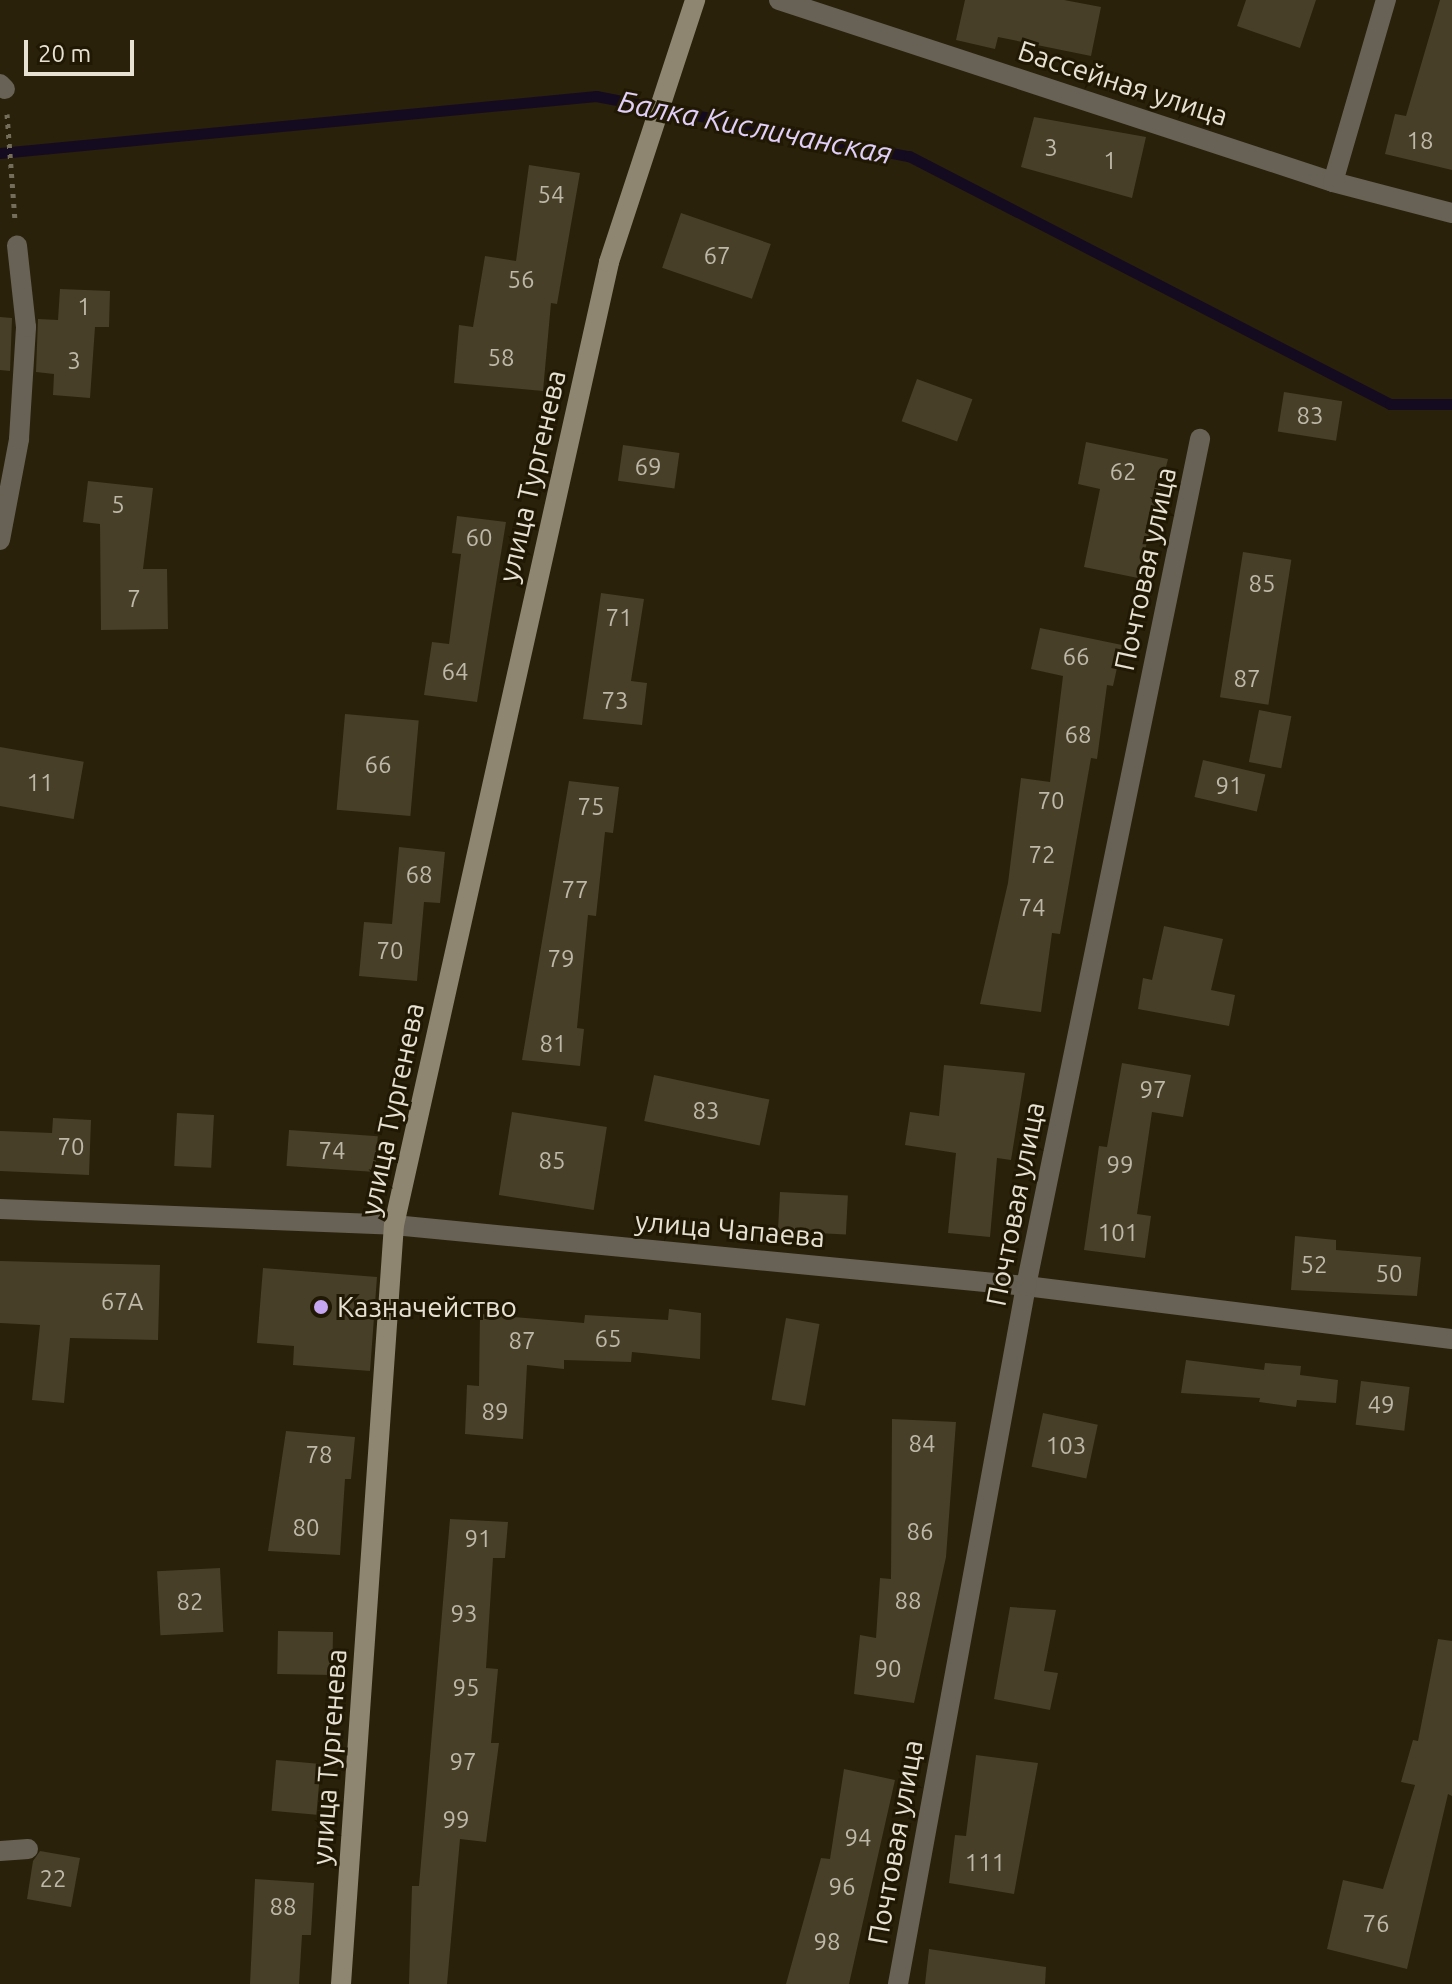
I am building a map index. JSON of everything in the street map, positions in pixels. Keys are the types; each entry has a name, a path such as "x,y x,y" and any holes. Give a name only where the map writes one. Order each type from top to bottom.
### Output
{"main road":[{"name":"улица Тургенева","path":"341,1984 394,1225 609,262 695,0"}],"street":[{"name":"Бассейная улица","path":"779,0 1333,182 1452,213"},
{"path":"1333,182 1386,0"},
{"path":"0,540 19,439 26,327 17,245"},
{"name":"Почтовая улица","path":"898,1984 1026,1286 1200,439"},
{"name":"улица Чапаева","path":"0,1209 394,1225 1026,1286 1452,1339"},
{"path":"0,1851 28,1849"}],"path":[{"path":"2,86 17,245"}],"building":[{"path":"965,0 1064,0 1101,7 1091,56 998,37 995,49 956,40"},
{"path":"1246,0 1316,0 1300,48 1237,26"},
{"path":"1440,0 1452,0 1452,170 1385,154 1395,114 1406,116"},
{"path":"1034,117 1146,137 1132,198 1021,167"},
{"path":"529,165 580,173 557,304 551,303 543,391 454,383 459,325 473,327 485,256 516,261"},
{"path":"681,213 771,244 752,299 662,268"},
{"path":"60,289 110,291 109,327 95,327 90,398 53,395 54,374 36,372 38,319 58,320"},
{"path":"0,317 12,318 10,371 0,370"},
{"path":"917,379 972,399 957,441 902,421"},
{"path":"1284,392 1342,401 1336,441 1278,432"},
{"path":"1086,442 1168,459 1138,578 1084,567 1100,489 1078,484"},
{"path":"623,445 679,453 674,489 618,481"},
{"path":"88,481 153,488 143,569 167,569 168,629 101,630 100,524 83,522"},
{"path":"457,516 506,522 477,702 424,695 432,642 449,644 461,554 452,553"},
{"path":"1243,552 1291,560 1268,705 1220,697"},
{"path":"601,593 644,599 631,681 647,683 642,725 583,719"},
{"path":"1040,628 1122,645 1113,686 1107,685 1097,759 1091,758 1060,934 1052,933 1041,1012 980,1004 1008,883 1021,778 1050,782 1063,676 1031,669"},
{"path":"1259,710 1291,716 1281,768 1249,762"},
{"path":"345,714 419,720 410,816 337,810"},
{"path":"0,747 84,762 74,819 0,806"},
{"path":"1203,760 1265,774 1257,811 1194,797"},
{"path":"569,781 619,787 613,833 605,832 596,916 588,915 577,1028 584,1029 580,1066 522,1060"},
{"path":"399,847 445,852 440,903 424,902 417,981 359,976 364,922 392,924"},
{"path":"1164,926 1223,939 1211,990 1235,995 1229,1026 1138,1009 1143,978 1152,980"},
{"path":"1122,1063 1191,1075 1183,1117 1152,1112 1137,1214 1151,1216 1145,1258 1084,1250 1099,1146 1107,1147"},
{"path":"944,1065 1025,1073 1011,1160 997,1158 990,1237 948,1233 956,1153 905,1145 910,1112 939,1116"},
{"path":"654,1075 769,1100 760,1146 644,1121"},
{"path":"512,1112 607,1127 594,1210 499,1195"},
{"path":"177,1113 214,1115 211,1168 174,1166"},
{"path":"53,1118 91,1120 89,1175 0,1171 0,1131 52,1133"},
{"path":"289,1130 378,1136 375,1172 286,1166"},
{"path":"780,1192 848,1196 846,1235 778,1231"},
{"path":"1295,1236 1336,1240 1336,1250 1421,1257 1417,1296 1291,1290"},
{"path":"0,1261 160,1265 158,1340 70,1338 64,1403 32,1400 40,1325 0,1323"},
{"path":"263,1268 377,1277 370,1371 293,1365 294,1346 257,1343"},
{"path":"669,1309 701,1313 700,1359 632,1352 631,1362 564,1360 564,1369 527,1365 523,1439 465,1434 467,1385 479,1386 480,1314 584,1323 585,1315 668,1320"},
{"path":"786,1318 819,1324 805,1406 772,1400"},
{"path":"1186,1360 1264,1370 1265,1363 1301,1366 1300,1375 1338,1380 1336,1403 1297,1400 1296,1407 1259,1402 1260,1398 1181,1393"},
{"path":"1361,1381 1410,1387 1404,1431 1356,1425"},
{"path":"1043,1413 1098,1425 1086,1478 1032,1467"},
{"path":"892,1419 956,1422 946,1557 914,1703 854,1694 860,1635 876,1638 880,1578 891,1579"},
{"path":"286,1431 355,1437 351,1479 345,1479 340,1555 268,1551"},
{"path":"450,1519 508,1522 505,1558 493,1558 486,1668 498,1669 491,1743 499,1743 486,1842 460,1839 447,1984 409,1984 412,1886 419,1886"},
{"path":"220,1568 223,1632 160,1635 157,1571"},
{"path":"1010,1607 1056,1610 1044,1671 1058,1673 1050,1710 994,1699"},
{"path":"278,1631 333,1632 332,1675 277,1674"},
{"path":"1438,1639 1452,1641 1452,1796 1448,1794 1407,1969 1327,1949 1343,1880 1383,1889 1415,1785 1401,1782 1413,1740 1418,1741"},
{"path":"976,1755 1038,1763 1014,1894 949,1883 955,1835 966,1836"},
{"path":"276,1760 321,1764 316,1815 272,1811"},
{"path":"844,1769 895,1780 849,1984 786,1984 821,1858 830,1859"},
{"path":"40,1851 80,1858 71,1907 27,1899 33,1861"},
{"path":"255,1879 314,1883 311,1935 302,1935 299,1984 250,1984"},
{"path":"929,1949 1046,1967 1045,1984 925,1984"}],"waterway":[{"name":"Балка Кисличанская","path":"0,153 596,96 909,156 1390,404 1452,404"}],"place":[{"name":"Казначейство","path":"321,1307"}]}
